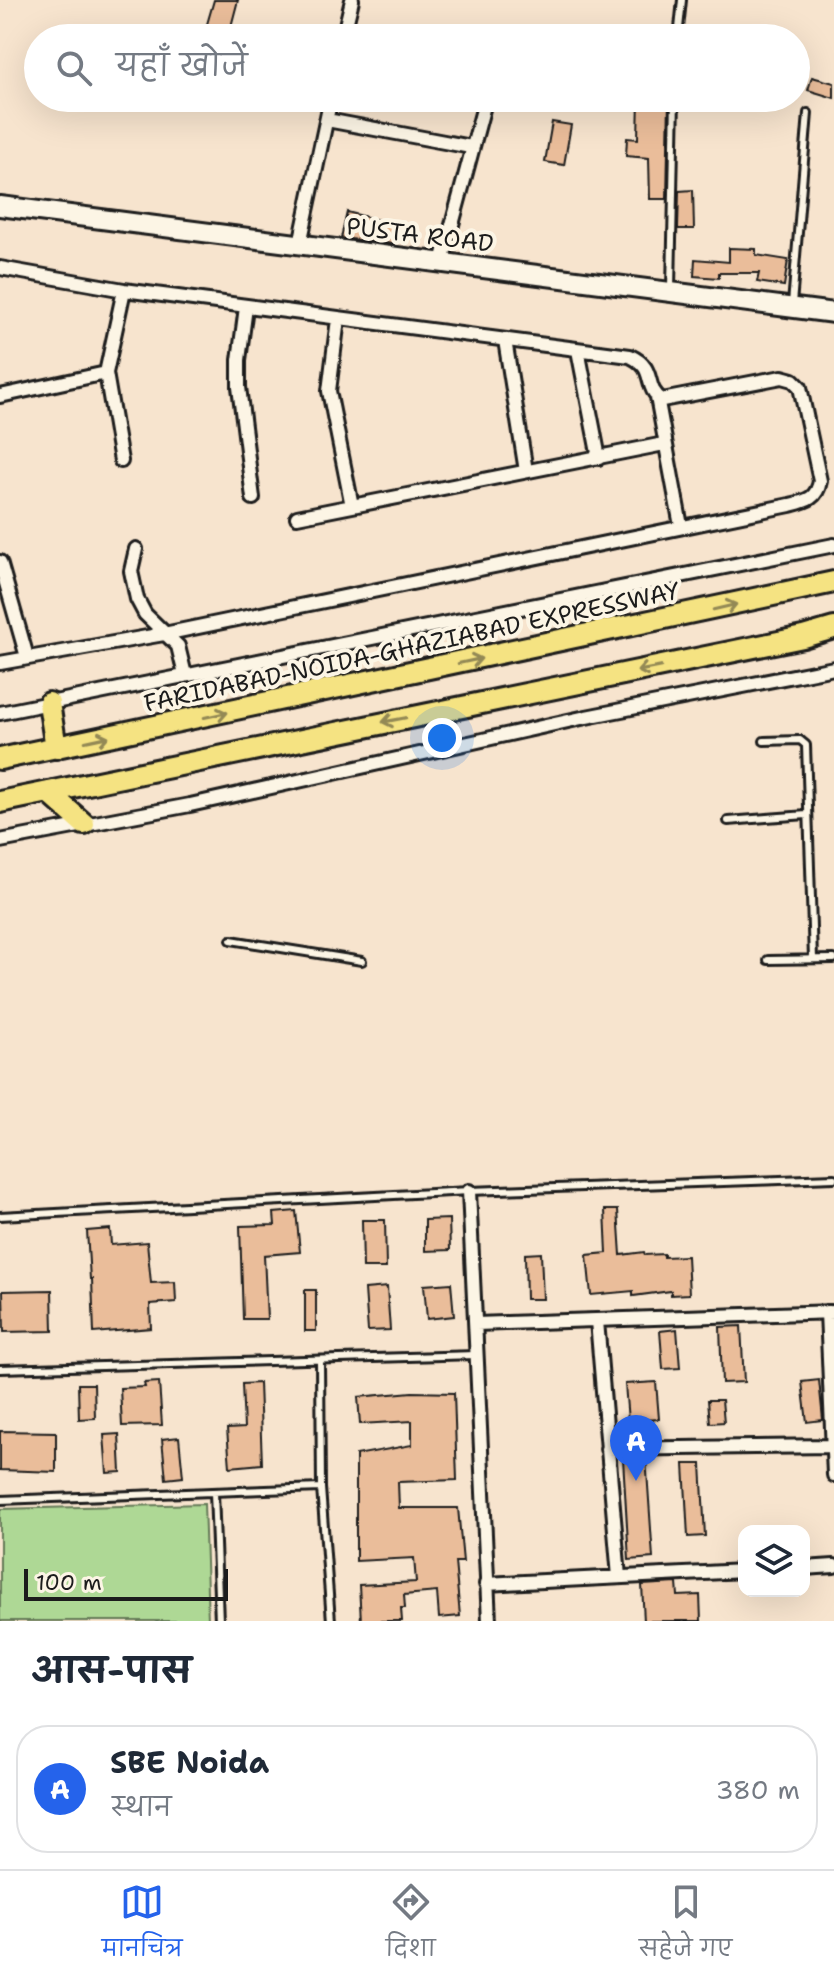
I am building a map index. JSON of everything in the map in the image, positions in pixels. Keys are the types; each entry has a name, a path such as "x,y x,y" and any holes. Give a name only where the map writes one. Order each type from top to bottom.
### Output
{"main road":[{"name":"FARIDABAD-NOIDA-GHAZIABAD EXPRESSWAY","path":"0,759 834,582"},
{"path":"0,802 803,637 834,628"},
{"path":"49,703 56,748"},
{"path":"48,792 84,824"}],"street":[{"path":"346,24 352,0"},
{"path":"300,244 328,112"},
{"path":"442,262 482,112"},
{"path":"327,120 471,147"},
{"name":"PUSTA ROAD","path":"0,206 834,313"},
{"path":"0,268 124,290 630,356 648,370 657,397 681,526"},
{"path":"121,461 106,373 124,290"},
{"path":"246,307 239,387 253,498"},
{"path":"338,319 329,391 352,506"},
{"path":"505,340 526,471"},
{"path":"578,350 599,458"},
{"path":"0,396 106,373"},
{"path":"0,663 164,634 809,500 818,492 820,481 800,387 793,380 782,377 669,399 657,397"},
{"path":"297,517 664,444"},
{"path":"0,713 834,545"},
{"path":"136,549 131,571 137,599 145,614 164,634 173,638 185,675"},
{"path":"0,562 27,657"},
{"path":"0,841 190,805 586,717 834,668"},
{"path":"469,1191 489,1621"},
{"path":"476,1324 831,1312 834,1475"},
{"path":"597,1321 619,1577"},
{"path":"607,1449 833,1446"},
{"path":"810,1568 834,1566"},
{"path":"486,1584 738,1571"}],"lane":[{"path":"679,24 682,0"},
{"path":"671,292 675,112"},
{"path":"792,308 808,113"},
{"path":"764,741 805,742 813,959"},
{"path":"728,821 807,815"},
{"path":"231,940 362,961"},
{"path":"768,960 834,959"},
{"path":"0,1216 469,1191 834,1178"},
{"path":"0,1369 477,1355"},
{"path":"320,1361 321,1488 331,1621"},
{"path":"0,1500 321,1488"},
{"path":"214,1492 219,1621"}],"green space":[{"path":"204,1504 208,1621 0,1621 0,1509"}],"building":[{"path":"214,0 238,0 232,24 207,24"},
{"path":"812,77 834,83 834,98 810,91"},
{"path":"639,112 669,112 667,199 650,199 649,158 626,156 627,138 638,139"},
{"path":"552,122 571,125 564,165 545,162"},
{"path":"693,190 694,229 678,229 679,191"},
{"path":"347,212 398,225 394,244 341,238"},
{"path":"729,248 756,249 756,255 788,260 784,286 757,282 759,273 719,273 719,278 694,276 695,259 729,262"},
{"path":"605,1210 618,1210 621,1255 644,1252 645,1255 664,1254 664,1257 687,1256 689,1294 671,1295 671,1291 633,1296 633,1291 591,1295 587,1255 607,1253"},
{"path":"296,1211 300,1252 264,1255 267,1319 243,1319 240,1226 275,1225 274,1213"},
{"path":"449,1219 450,1250 425,1251 425,1220"},
{"path":"362,1220 385,1220 386,1268 363,1268"},
{"path":"110,1229 111,1245 147,1242 151,1283 175,1282 176,1302 150,1304 151,1328 94,1333 87,1231"},
{"path":"541,1253 543,1299 526,1299 525,1254"},
{"path":"451,1283 454,1316 427,1319 424,1285"},
{"path":"387,1287 390,1330 368,1331 365,1289"},
{"path":"52,1290 53,1331 4,1332 3,1291"},
{"path":"305,1290 316,1290 316,1331 305,1331"},
{"path":"741,1326 744,1382 722,1383 720,1327"},
{"path":"677,1329 680,1368 663,1369 660,1331"},
{"path":"819,1380 823,1420 807,1422 802,1382"},
{"path":"159,1382 162,1425 122,1426 120,1388 145,1387 144,1383"},
{"path":"656,1382 659,1419 628,1421 625,1384"},
{"path":"259,1383 262,1464 230,1467 227,1429 244,1428 242,1384"},
{"path":"78,1384 94,1384 95,1418 79,1419"},
{"path":"412,1392 454,1393 457,1480 398,1482 399,1508 458,1508 463,1562 455,1562 460,1616 439,1618 437,1592 404,1595 402,1621 361,1621 359,1585 416,1582 414,1558 356,1561 356,1455 412,1445 412,1421 360,1424 358,1397"},
{"path":"708,1400 722,1400 724,1422 710,1423"},
{"path":"0,1431 56,1432 56,1472 0,1470"},
{"path":"119,1434 121,1472 107,1473 104,1435"},
{"path":"179,1437 183,1477 166,1479 162,1439"},
{"path":"646,1457 653,1558 629,1560 623,1458"},
{"path":"684,1464 701,1464 705,1536 688,1537"},
{"path":"677,1583 678,1596 700,1595 701,1621 644,1621 642,1585"}],"place":[{"name":"SBE Noida","path":"636,1481"}]}
